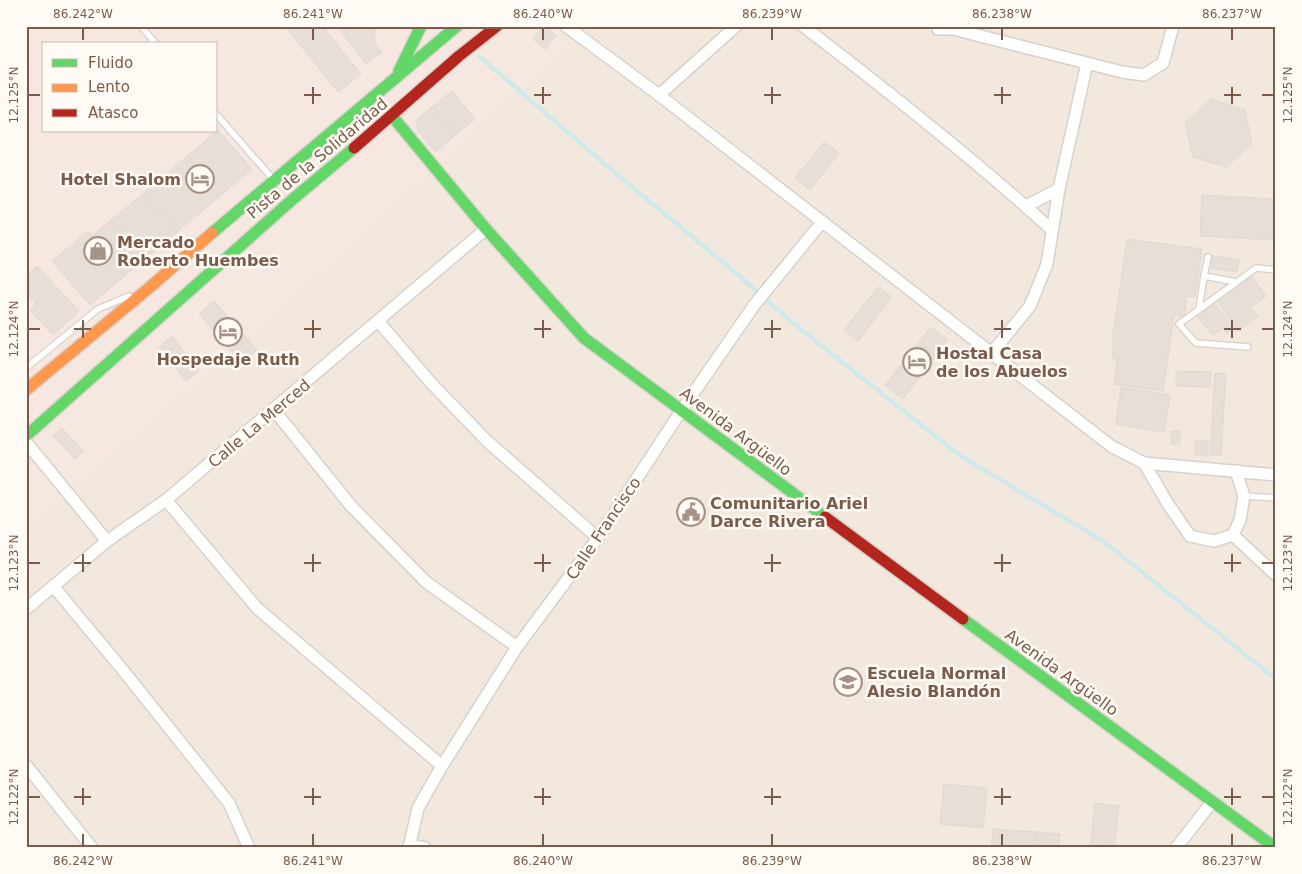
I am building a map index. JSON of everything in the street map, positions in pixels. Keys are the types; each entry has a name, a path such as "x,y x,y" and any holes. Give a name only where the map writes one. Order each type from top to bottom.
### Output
{"main road":[{"path":"394,80 421,26"},
{"name":"Pista de la Solidaridad","path":"26,390 457,26"},
{"name":"Pista de la Solidaridad","path":"26,436 293,198 392,116 459,56 497,26"},
{"name":"Avenida Argüello","path":"392,116 486,229 584,338 1276,848"}],"street":[{"path":"566,26 1111,446 1144,463 1276,475"},
{"path":"659,96 736,26"},
{"path":"803,26 1026,206 1052,230"},
{"path":"938,29 953,29 1122,72 1144,75 1163,63 1173,26"},
{"path":"991,354 1030,306 1047,264 1058,189 1087,63"},
{"path":"1026,206 1058,189"},
{"name":"Calle Francisco","path":"409,846 418,808 442,766 518,647 598,538 681,411 755,304 822,222"},
{"name":"Calle La Merced","path":"26,609 107,541 166,500 486,229"},
{"path":"378,321 432,384 487,441 598,538"},
{"path":"274,410 351,506 426,582 518,647"},
{"path":"26,442 107,541"},
{"path":"1144,463 1168,504 1190,536 1214,541 1233,535 1240,520 1244,496 1236,472"},
{"path":"166,500 256,608 442,766"},
{"path":"1233,535 1276,575"},
{"path":"53,586 229,803 249,848"},
{"path":"26,765 92,848"},
{"path":"1176,848 1212,802"},
{"path":"409,846 425,848"}],"lane":[{"path":"141,26 154,42"},
{"path":"218,116 273,180"},
{"path":"1199,309 1208,257"},
{"path":"1248,347 1196,343 1178,324 1256,268 1276,270"},
{"path":"1204,276 1236,282"},
{"path":"26,368 98,309 149,288"},
{"path":"1244,496 1276,498"}],"shaded area":[{"path":"26,26 1276,26 1276,848 26,848"},
{"name":"Mercado Roberto Huembes","path":"26,26 551,26 565,46 260,325 26,526"}],"building":[{"path":"285,26 322,26 361,74 338,92"},
{"path":"340,26 376,26 374,42 382,52 366,64 339,29"},
{"path":"543,26 549,30 539,44 533,39"},
{"path":"549,30 556,35 546,49 539,44"},
{"path":"452,91 475,119 457,134 433,106"},
{"path":"1211,99 1245,110 1252,144 1226,167 1193,157 1185,123"},
{"path":"433,106 457,134 435,152 417,130 417,119"},
{"name":"Hotel Shalom","path":"218,130 252,169 177,232 144,193 218,132"},
{"path":"824,142 839,153 810,190 795,178"},
{"path":"144,193 177,232 145,259 111,220"},
{"path":"1202,195 1276,199 1276,240 1200,236"},
{"path":"111,220 145,259 126,275 92,236"},
{"path":"88,231 126,275 90,305 52,261"},
{"path":"1127,239 1202,249 1195,297 1187,296 1184,317 1174,315 1163,391 1114,384 1117,359 1112,358 1114,341 1112,340"},
{"path":"1213,256 1239,260 1237,272 1211,268"},
{"path":"37,266 79,311 53,335 30,310 36,304 26,293 26,276"},
{"path":"1252,276 1266,296 1251,307 1258,316 1238,331 1217,300"},
{"path":"878,287 892,297 858,341 844,330"},
{"name":"Hospedaje Ruth","path":"214,301 257,350 242,363 199,314"},
{"path":"1214,302 1233,328 1227,333 1223,328 1213,335 1196,315"},
{"name":"Hostal Casa de los Abuelos","path":"931,327 948,340 903,399 885,385"},
{"path":"172,336 199,371 186,381 159,347"},
{"path":"1176,371 1211,372 1210,387 1176,386"},
{"path":"1215,373 1226,374 1221,456 1210,455"},
{"path":"1121,387 1170,395 1164,432 1116,424"},
{"path":"62,428 83,451 75,459 53,436"},
{"path":"1171,431 1180,431 1180,444 1171,444"},
{"path":"1195,441 1208,441 1208,455 1195,455"},
{"path":"944,784 987,788 983,828 940,824"},
{"path":"1095,803 1119,806 1114,848 1090,848"},
{"path":"993,829 1036,832 1035,848 991,848"},
{"path":"1036,832 1060,834 1059,848 1035,848"}],"waterway":[{"path":"480,57 787,318 959,455 1103,541 1276,679"}],"traffic: fast":[{"path":"399,71 421,26"},
{"path":"212,233 457,26"},
{"path":"392,116 486,229 584,338 825,517"},
{"path":"26,436 293,199 354,148"},
{"path":"963,619 1276,848"}],"traffic: slow":[{"path":"26,390 212,233"}],"traffic: jam":[{"path":"354,148 459,56 497,26"},
{"path":"825,517 963,619"}],"place":[{"name":"Hotel Shalom","path":"200,179"},
{"name":"Mercado Roberto Huembes","path":"98,251"},
{"name":"Hospedaje Ruth","path":"228,332"},
{"name":"Hostal Casa de los Abuelos","path":"917,362"},
{"name":"Comunitario Ariel Darce Rivera","path":"691,512"},
{"name":"Escuela Normal Alesio Blandón","path":"848,682"}]}
